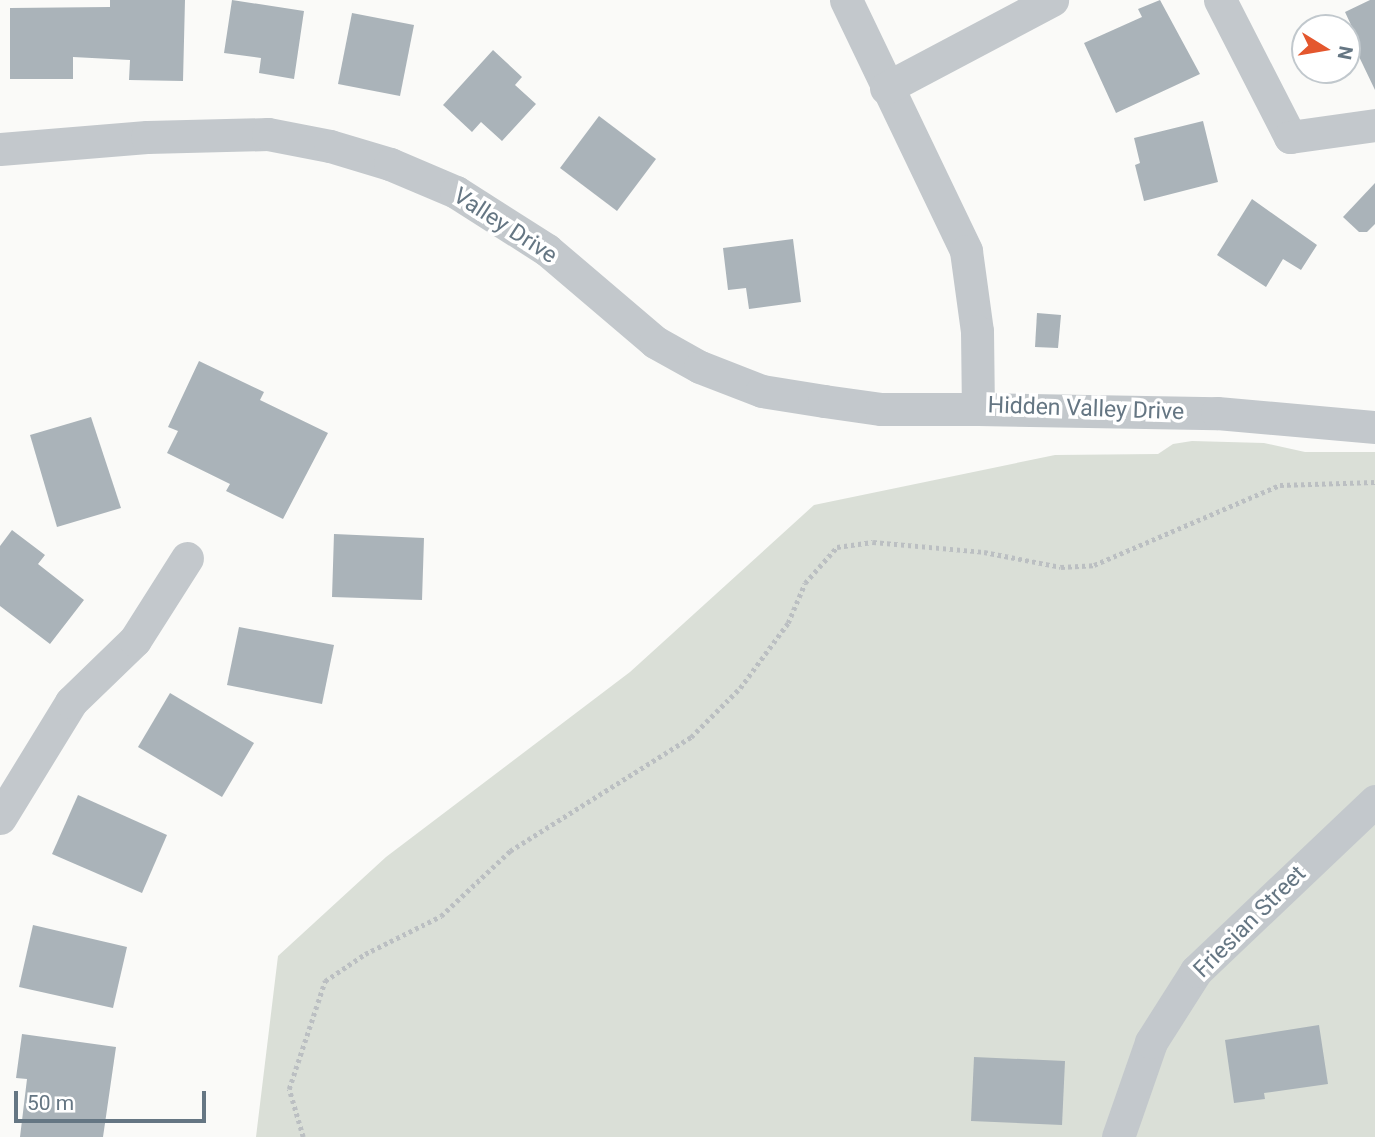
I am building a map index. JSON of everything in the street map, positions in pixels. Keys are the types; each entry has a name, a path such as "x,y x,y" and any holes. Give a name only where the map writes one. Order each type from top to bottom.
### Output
{"street":[{"name":"Hidden Valley Drive","path":"846,0 966,251 977,331 978,409 1217,413 1375,427"},
{"path":"886,88 929,61 1052,0"},
{"path":"1220,0 1290,136 1375,125"},
{"name":"Valley Drive","path":"0,149 148,137 268,134 330,146 390,164 456,192 547,250 655,342 700,367 762,391 824,401 881,409 978,409"},
{"path":"0,818 71,702 135,640 187,558"},
{"name":"Friesian Street","path":"1118,1137 1151,1042 1196,971 1375,801"}],"path":[{"path":"303,1137 289,1089 325,981 365,954 441,916 510,851 691,737 740,688 788,623 805,583 837,547 873,542 984,552 1061,567 1094,565 1280,485 1375,482"}],"shaded area":[{"path":"1192,441 1264,443 1305,452 1375,452 1375,1137 256,1137 278,956 386,857 630,672 814,505 1055,455 1158,454 1173,444"}],"building":[{"path":"110,0 185,0 183,81 129,80 130,60 73,57 73,79 10,79 10,8 110,7"},
{"path":"232,0 304,11 294,79 259,73 261,58 224,53"},
{"path":"1160,0 1200,74 1116,113 1084,43 1142,17 1138,9"},
{"path":"1375,0 1375,90 1361,61 1361,14 1345,12"},
{"path":"352,13 414,25 400,96 338,84"},
{"path":"493,50 522,77 515,85 536,104 502,141 481,122 472,132 443,105"},
{"path":"599,116 656,159 617,211 560,168"},
{"path":"1203,121 1218,182 1144,201 1135,165 1140,163 1134,138"},
{"path":"1375,183 1375,224 1367,232 1359,232 1343,217"},
{"path":"1252,199 1317,245 1301,270 1283,259 1266,287 1217,255"},
{"path":"793,239 801,302 749,309 746,288 728,290 723,248"},
{"path":"1037,313 1061,315 1058,348 1035,347"},
{"path":"199,361 264,392 260,400 328,433 283,519 226,491 230,484 167,453 178,431 168,427"},
{"path":"91,417 121,508 57,527 30,435"},
{"path":"12,530 45,555 38,564 84,600 50,644 0,606 0,546"},
{"path":"334,534 424,538 422,600 332,597"},
{"path":"239,627 334,645 322,704 227,685"},
{"path":"170,693 254,743 222,797 138,747"},
{"path":"78,795 167,835 142,893 52,854"},
{"path":"33,925 127,947 113,1008 19,987"},
{"path":"1319,1025 1328,1084 1264,1093 1265,1099 1234,1103 1225,1040"},
{"path":"22,1034 116,1047 103,1137 20,1137 27,1079 16,1078"},
{"path":"974,1057 1065,1061 1062,1125 971,1121"}]}
